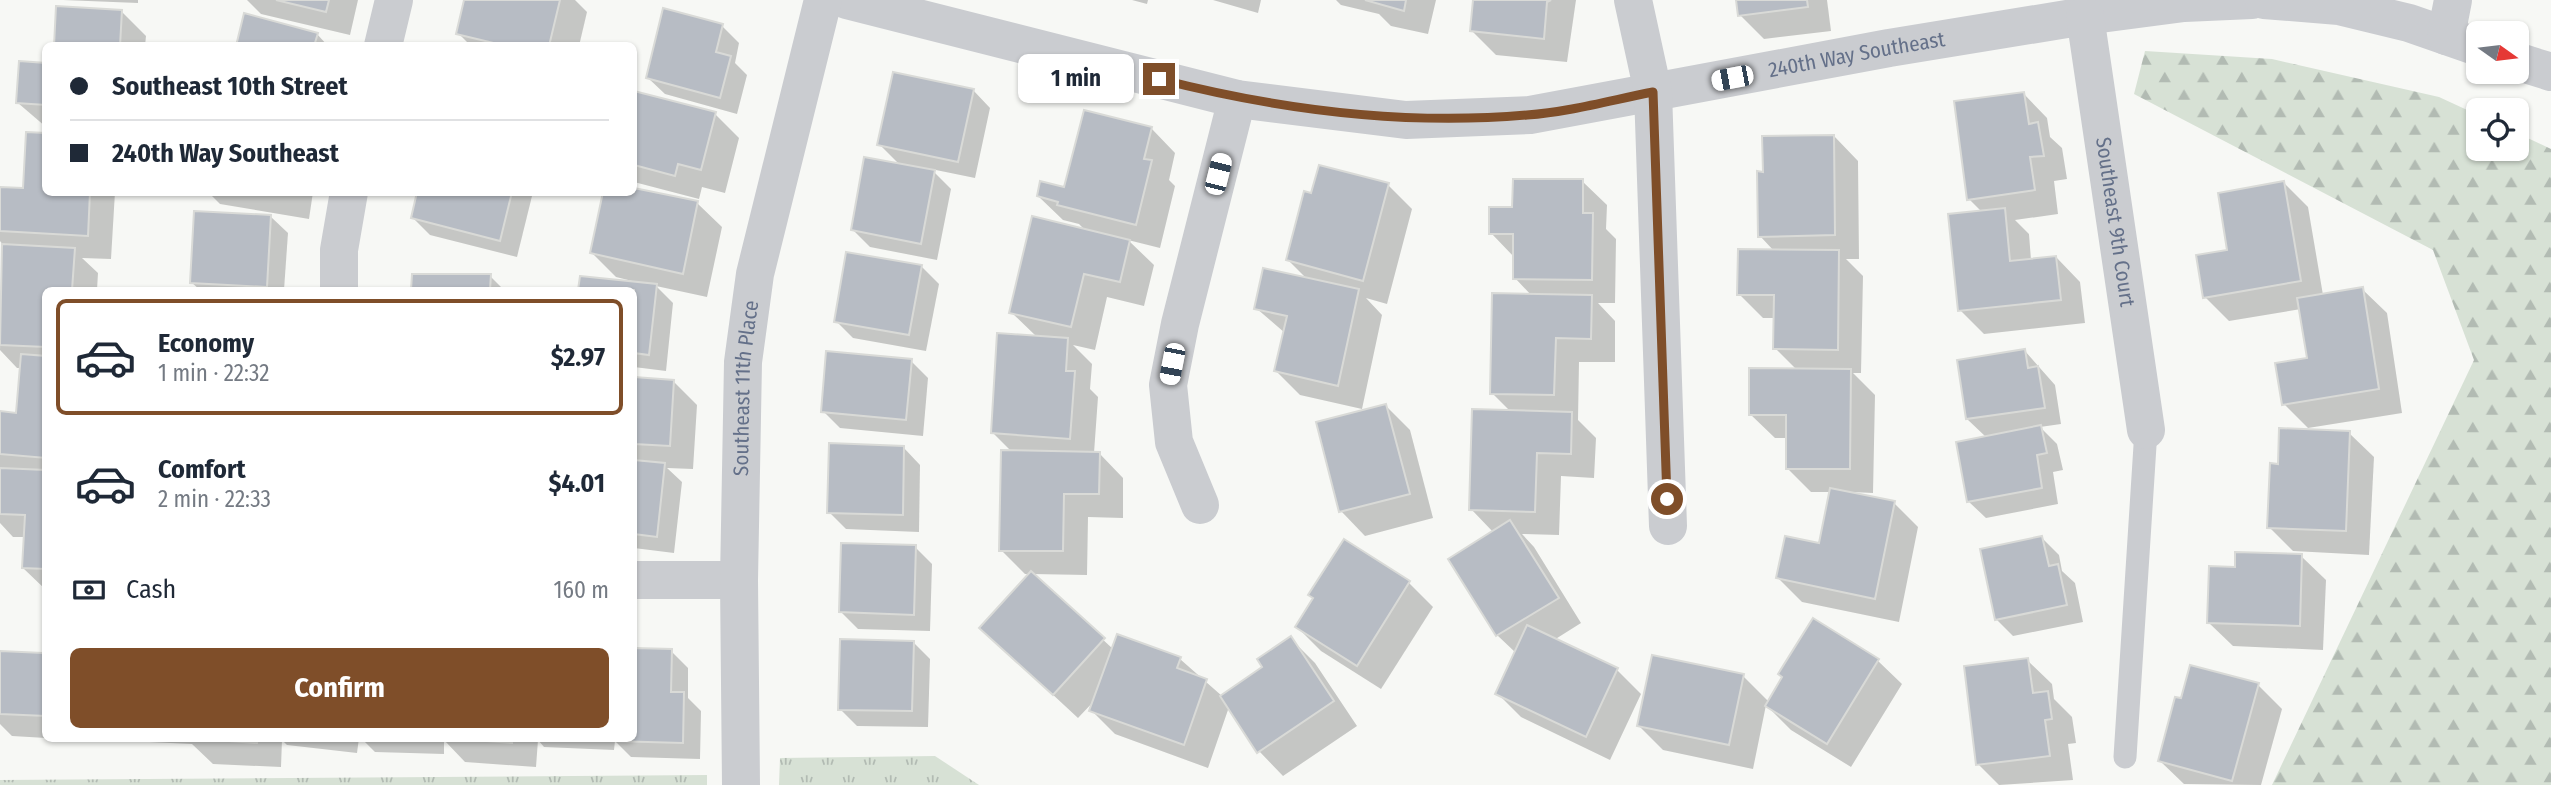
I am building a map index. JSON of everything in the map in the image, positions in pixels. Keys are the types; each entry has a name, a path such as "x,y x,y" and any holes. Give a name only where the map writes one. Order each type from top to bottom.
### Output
{"street":[{"path":"384,42 394,0"},
{"name":"Southeast 11th Place","path":"741,785 739,580 743,362 755,274 823,0"},
{"name":"240th Way Southeast","path":"847,0 1237,99 1406,120 1530,115 2085,16 2184,4 2252,0"},
{"path":"1633,0 1653,92 1668,526"},
{"path":"2264,0 2395,9 2459,28"},
{"name":"Southeast 9th Court","path":"2085,16 2146,430"},
{"path":"2529,65 2551,72"},
{"path":"1200,505 1174,442 1168,385 1180,324 1237,99"},
{"path":"338,287 339,250 348,196"},
{"path":"637,580 739,580"}],"lane":[{"path":"2125,757 2146,430"}],"green space":[{"path":"2145,51 2272,59 2439,97 2466,109 2466,161 2529,161 2529,139 2551,149 2551,785 2272,785 2474,360 2433,250 2134,94"},
{"path":"935,756 979,785 779,785 780,758"},
{"path":"707,775 707,785 0,785 0,780"}],"building":[{"path":"276,0 329,0 326,12"},
{"path":"464,0 560,0 550,42 489,42 456,34"},
{"path":"1365,0 1406,0 1404,11"},
{"path":"1473,0 1551,0 1547,2 1544,39 1470,31"},
{"path":"1736,0 1807,0 1808,7 1738,16"},
{"path":"56,6 122,10 120,42 54,42"},
{"path":"663,8 723,24 716,52 731,56 720,98 646,78"},
{"path":"244,13 318,33 315,42 237,42"},
{"path":"19,61 42,63 42,105 16,103"},
{"path":"893,72 974,89 958,162 877,145"},
{"path":"637,92 716,112 701,170 678,164 675,176 637,166"},
{"path":"2024,92 2029,124 2038,122 2044,156 2030,157 2035,190 1967,200 1954,101"},
{"path":"1084,110 1152,127 1144,159 1152,160 1136,225 1057,205 1058,202 1037,196 1040,181 1064,187"},
{"path":"26,132 42,133 42,196 90,196 88,236 0,231 0,187 23,188"},
{"path":"1834,135 1835,235 1758,237 1757,171 1763,172 1762,136"},
{"path":"864,157 935,170 921,244 851,230"},
{"path":"1319,165 1389,183 1363,281 1286,260 1304,191 1311,193"},
{"path":"1513,179 1583,179 1583,213 1593,213 1592,280 1513,279 1513,234 1489,234 1489,207 1512,207"},
{"path":"2284,181 2301,281 2203,298 2196,255 2227,250 2218,193"},
{"path":"637,189 698,201 683,274 590,253 602,196 637,196"},
{"path":"416,196 511,196 500,241 411,218"},
{"path":"2005,208 2010,261 2056,256 2061,300 1958,311 1948,214"},
{"path":"194,211 271,215 267,287 190,283"},
{"path":"1032,216 1130,240 1120,282 1084,274 1071,327 1009,313"},
{"path":"2,244 75,248 72,287 42,287 42,347 0,345"},
{"path":"1738,249 1839,250 1838,350 1773,349 1774,295 1737,295"},
{"path":"846,252 922,265 909,335 834,322"},
{"path":"1263,268 1359,289 1338,386 1274,371 1287,316 1254,309"},
{"path":"412,274 491,274 490,287 411,287"},
{"path":"580,276 657,284 649,355 637,353 637,287 578,287"},
{"path":"2363,287 2379,389 2282,405 2275,363 2307,358 2297,298"},
{"path":"1492,293 1592,295 1591,339 1556,338 1554,395 1490,394"},
{"path":"997,333 1068,338 1066,371 1075,371 1070,439 991,433"},
{"path":"2025,349 2028,368 2038,366 2045,408 1966,419 1957,360"},
{"path":"826,351 912,359 906,420 821,412"},
{"path":"21,354 42,356 42,458 0,454 0,411 16,413"},
{"path":"1749,368 1851,369 1850,469 1786,469 1786,415 1749,415"},
{"path":"637,377 674,380 670,446 637,444"},
{"path":"1386,404 1410,494 1339,512 1316,422"},
{"path":"1472,409 1572,412 1571,454 1537,453 1535,512 1469,510"},
{"path":"2041,425 2047,453 2037,455 2042,488 1967,502 1956,442"},
{"path":"2279,428 2350,431 2346,531 2267,528 2270,463 2278,464"},
{"path":"829,443 904,446 903,515 827,513"},
{"path":"1001,450 1100,452 1099,494 1064,494 1063,551 999,551"},
{"path":"637,460 665,463 657,537 637,534"},
{"path":"0,468 42,470 42,569 22,568 25,515 0,514"},
{"path":"1830,488 1895,501 1875,599 1776,578 1785,536 1819,543"},
{"path":"1510,520 1559,598 1496,636 1448,559"},
{"path":"2042,536 2049,566 2058,564 2067,605 1995,620 1980,549"},
{"path":"1344,539 1410,581 1357,666 1295,627 1313,598 1308,595"},
{"path":"841,543 916,545 914,615 839,612"},
{"path":"2235,552 2302,554 2300,626 2207,623 2209,566 2235,567"},
{"path":"1031,571 1105,638 1053,695 979,628"},
{"path":"1813,618 1879,659 1827,744 1765,706 1782,677 1778,674"},
{"path":"1527,625 1618,668 1586,737 1495,694"},
{"path":"1117,634 1181,657 1177,668 1207,679 1184,745 1089,711"},
{"path":"1291,636 1334,701 1257,753 1220,696 1262,667 1257,659"},
{"path":"840,639 914,641 912,711 838,710"},
{"path":"637,648 672,649 671,692 684,692 683,743 637,742"},
{"path":"0,651 42,653 42,716 0,714"},
{"path":"1652,655 1744,674 1729,745 1637,726"},
{"path":"2028,658 2033,693 2048,691 2052,719 2045,720 2050,756 1976,765 1964,666"},
{"path":"2190,665 2259,683 2232,781 2158,761 2175,697 2181,698"}],"route":[{"path":"1159,79 1237,99 1330,113 1406,120 1530,115 1653,92 1667,499"}]}
